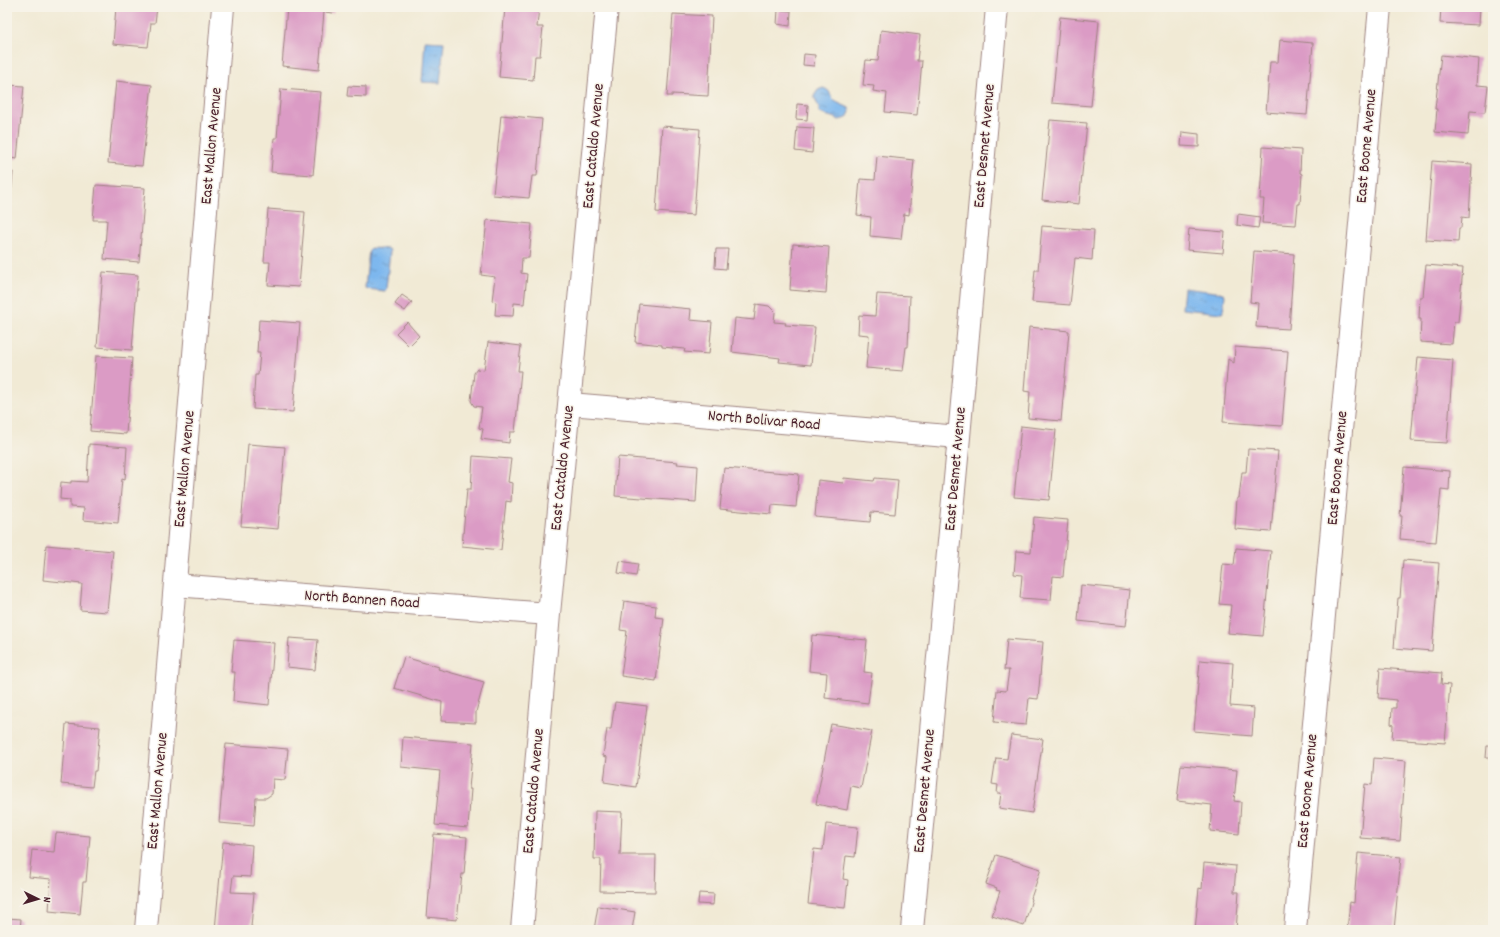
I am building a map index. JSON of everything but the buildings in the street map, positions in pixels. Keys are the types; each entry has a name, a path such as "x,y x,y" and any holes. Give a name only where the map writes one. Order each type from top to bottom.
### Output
{"street":[{"name":"East Mallon Avenue","path":"146,930 176,585 223,7"},
{"name":"East Cataldo Avenue","path":"522,930 549,614 607,7"},
{"name":"East Desmet Avenue","path":"912,930 959,437 997,7"},
{"name":"East Boone Avenue","path":"1295,930 1380,7"},
{"name":"North Bolivar Road","path":"570,404 959,437"},
{"name":"North Bannen Road","path":"176,585 549,614"}],"water":[{"path":"425,41 444,42 440,83 422,82"},
{"path":"823,88 829,91 832,98 849,108 850,112 847,118 839,120 819,112 814,96 818,90"},
{"path":"371,248 389,249 390,251 385,291 365,288 369,250"},
{"path":"1184,288 1223,293 1225,295 1223,312 1182,309"}]}
